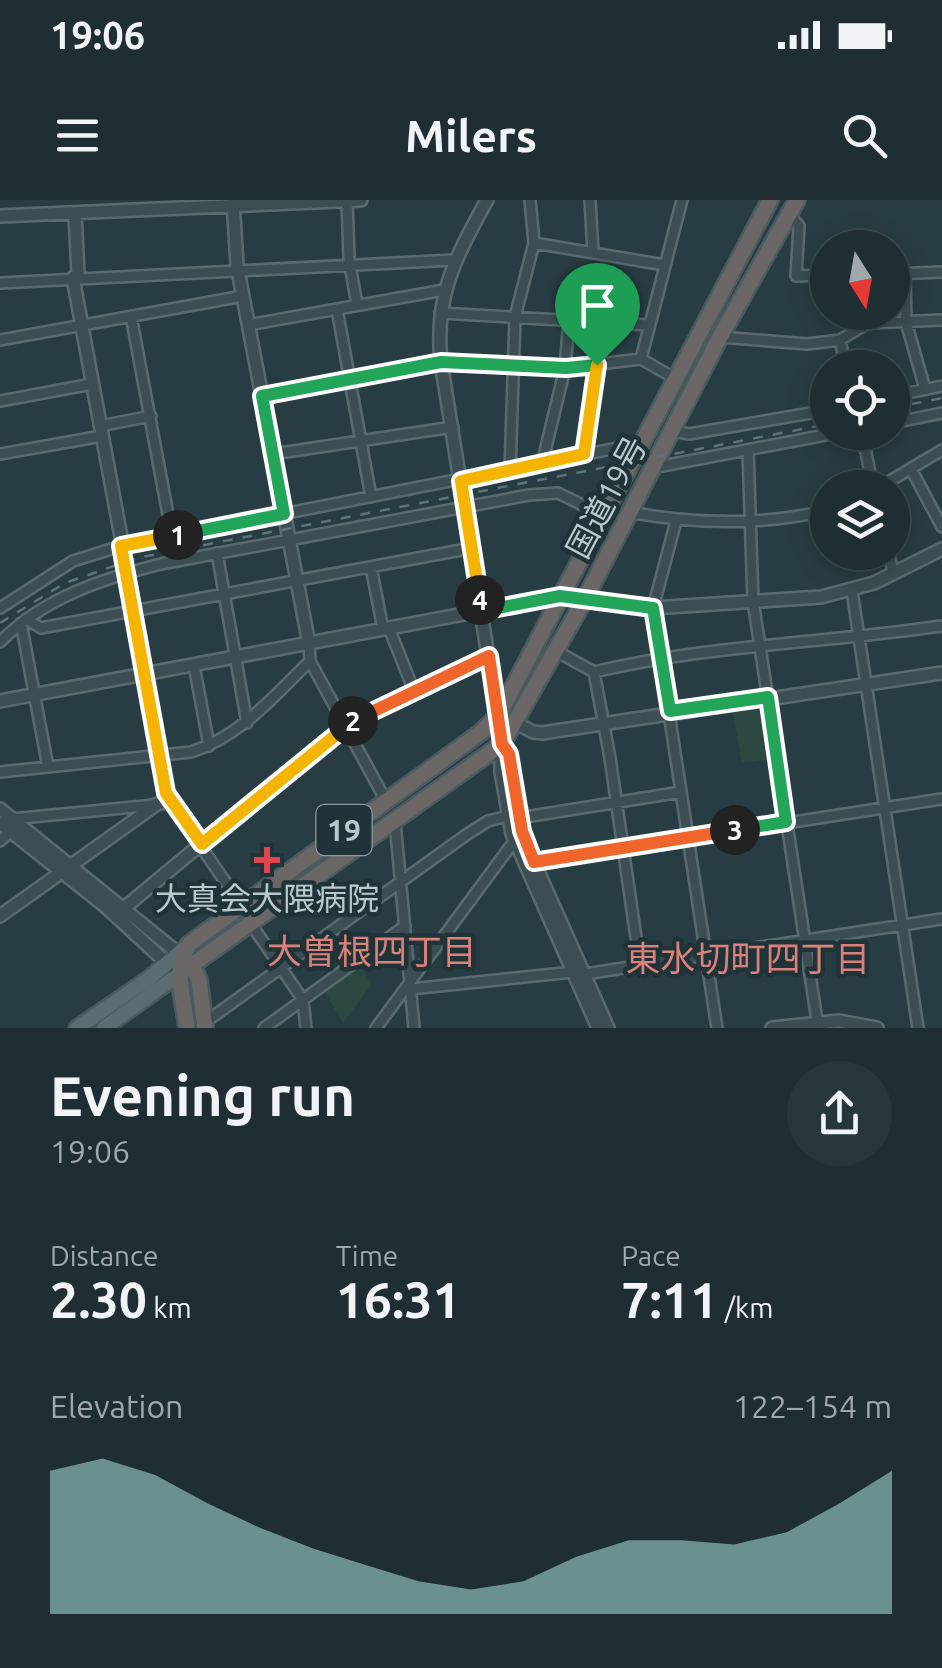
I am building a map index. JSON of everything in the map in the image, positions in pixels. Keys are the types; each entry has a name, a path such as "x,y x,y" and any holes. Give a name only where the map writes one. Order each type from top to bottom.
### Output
{"highway":[{"name":"国道19号","path":"185,960 223,919 498,716 770,200"},
{"name":"国道19号","path":"185,960 212,950 252,924 502,744 556,652 720,337 793,207"},
{"path":"223,919 296,879 410,798"},
{"path":"320,874 347,844"},
{"path":"185,960 178,975 187,1028"},
{"path":"185,960 205,1025"}],"main road":[{"path":"78,1028 147,980 185,960"},
{"path":"104,1028 178,975"}],"street":[{"path":"347,200 357,305"},
{"path":"0,216 362,200"},
{"path":"487,200 454,260 444,290 441,362 502,744 509,754 515,840 608,1028"},
{"path":"510,471 515,317 534,243 530,200"},
{"path":"590,200 593,254"},
{"path":"641,360 682,200"},
{"path":"233,203 238,271 310,661 386,801"},
{"path":"793,207 799,226 796,276 810,276"},
{"path":"73,278 78,274 75,213"},
{"path":"534,243 665,266"},
{"path":"0,283 454,260"},
{"path":"910,273 942,272"},
{"path":"73,278 160,756 163,802 202,844 242,905"},
{"path":"248,325 444,290"},
{"path":"0,340 244,296"},
{"path":"337,308 371,498"},
{"path":"440,314 649,325"},
{"path":"132,316 172,536"},
{"path":"542,464 566,368 569,320"},
{"path":"910,322 942,320"},
{"path":"720,337 807,344 840,340 856,330"},
{"path":"908,330 925,389"},
{"path":"840,340 842,350"},
{"path":"262,396 441,362 566,368 641,360 676,379"},
{"path":"584,454 597,365"},
{"path":"0,402 92,384"},
{"path":"910,392 942,386"},
{"path":"672,430 689,434 810,413"},
{"path":"910,419 942,413"},
{"path":"0,454 151,416"},
{"path":"273,454 453,426"},
{"path":"652,468 810,438"},
{"path":"0,608 62,567 121,546 584,454 622,448 636,453"},
{"path":"748,450 753,601 817,1025"},
{"path":"907,470 942,450"},
{"path":"910,468 942,528"},
{"path":"0,642 24,621 65,596 126,573 217,553 464,506 558,493 603,516"},
{"path":"630,512 676,521 750,520 810,513"},
{"path":"676,521 653,608 717,1028"},
{"path":"24,621 41,628 472,548"},
{"path":"0,701 560,596 653,608 821,597 852,591 942,549"},
{"path":"217,553 247,722"},
{"path":"371,567 386,628 414,691"},
{"path":"893,570 894,574"},
{"path":"852,591 918,1028"},
{"path":"24,621 48,767"},
{"path":"556,652 594,672 660,656 857,639 942,626"},
{"path":"124,908 346,724 489,656"},
{"path":"0,772 160,756 210,746 247,722 310,661"},
{"path":"194,665 210,746"},
{"path":"594,672 640,965"},
{"path":"516,723 542,733 942,673"},
{"path":"205,1025 484,824 681,792"},
{"path":"534,862 942,799"},
{"path":"5,829 163,802"},
{"path":"0,916 163,802"},
{"path":"0,810 5,829 124,908 185,960"},
{"path":"514,817 598,1028"},
{"path":"394,820 414,1028"},
{"path":"376,1028 411,986 515,840"},
{"path":"67,870 185,960"},
{"path":"411,986 579,973 942,920"},
{"path":"252,924 303,1000 306,1028"},
{"path":"264,1028 405,926"},
{"path":"772,1028 858,1023 878,1028"}],"green space":[{"path":"766,703 774,759 742,763 732,708"},
{"path":"359,965 372,984 343,1023 324,991"}],"railway":[{"path":"910,404 942,398"},
{"path":"0,623 65,583 137,558 810,427"}],"place":[{"name":"大真会大隈病院","path":"267,860"}],"district":[{"name":"大曽根四丁目","path":"372,951"},
{"name":"東水切町四丁目","path":"748,958"}],"route":[{"path":"441,362 566,368 597,365 584,454 461,481 482,611 560,596 653,608 670,711 768,697 786,822 534,862 522,831 509,754 502,744 489,656 346,724 202,844 166,793 121,546 284,514 262,396 441,362"}]}
